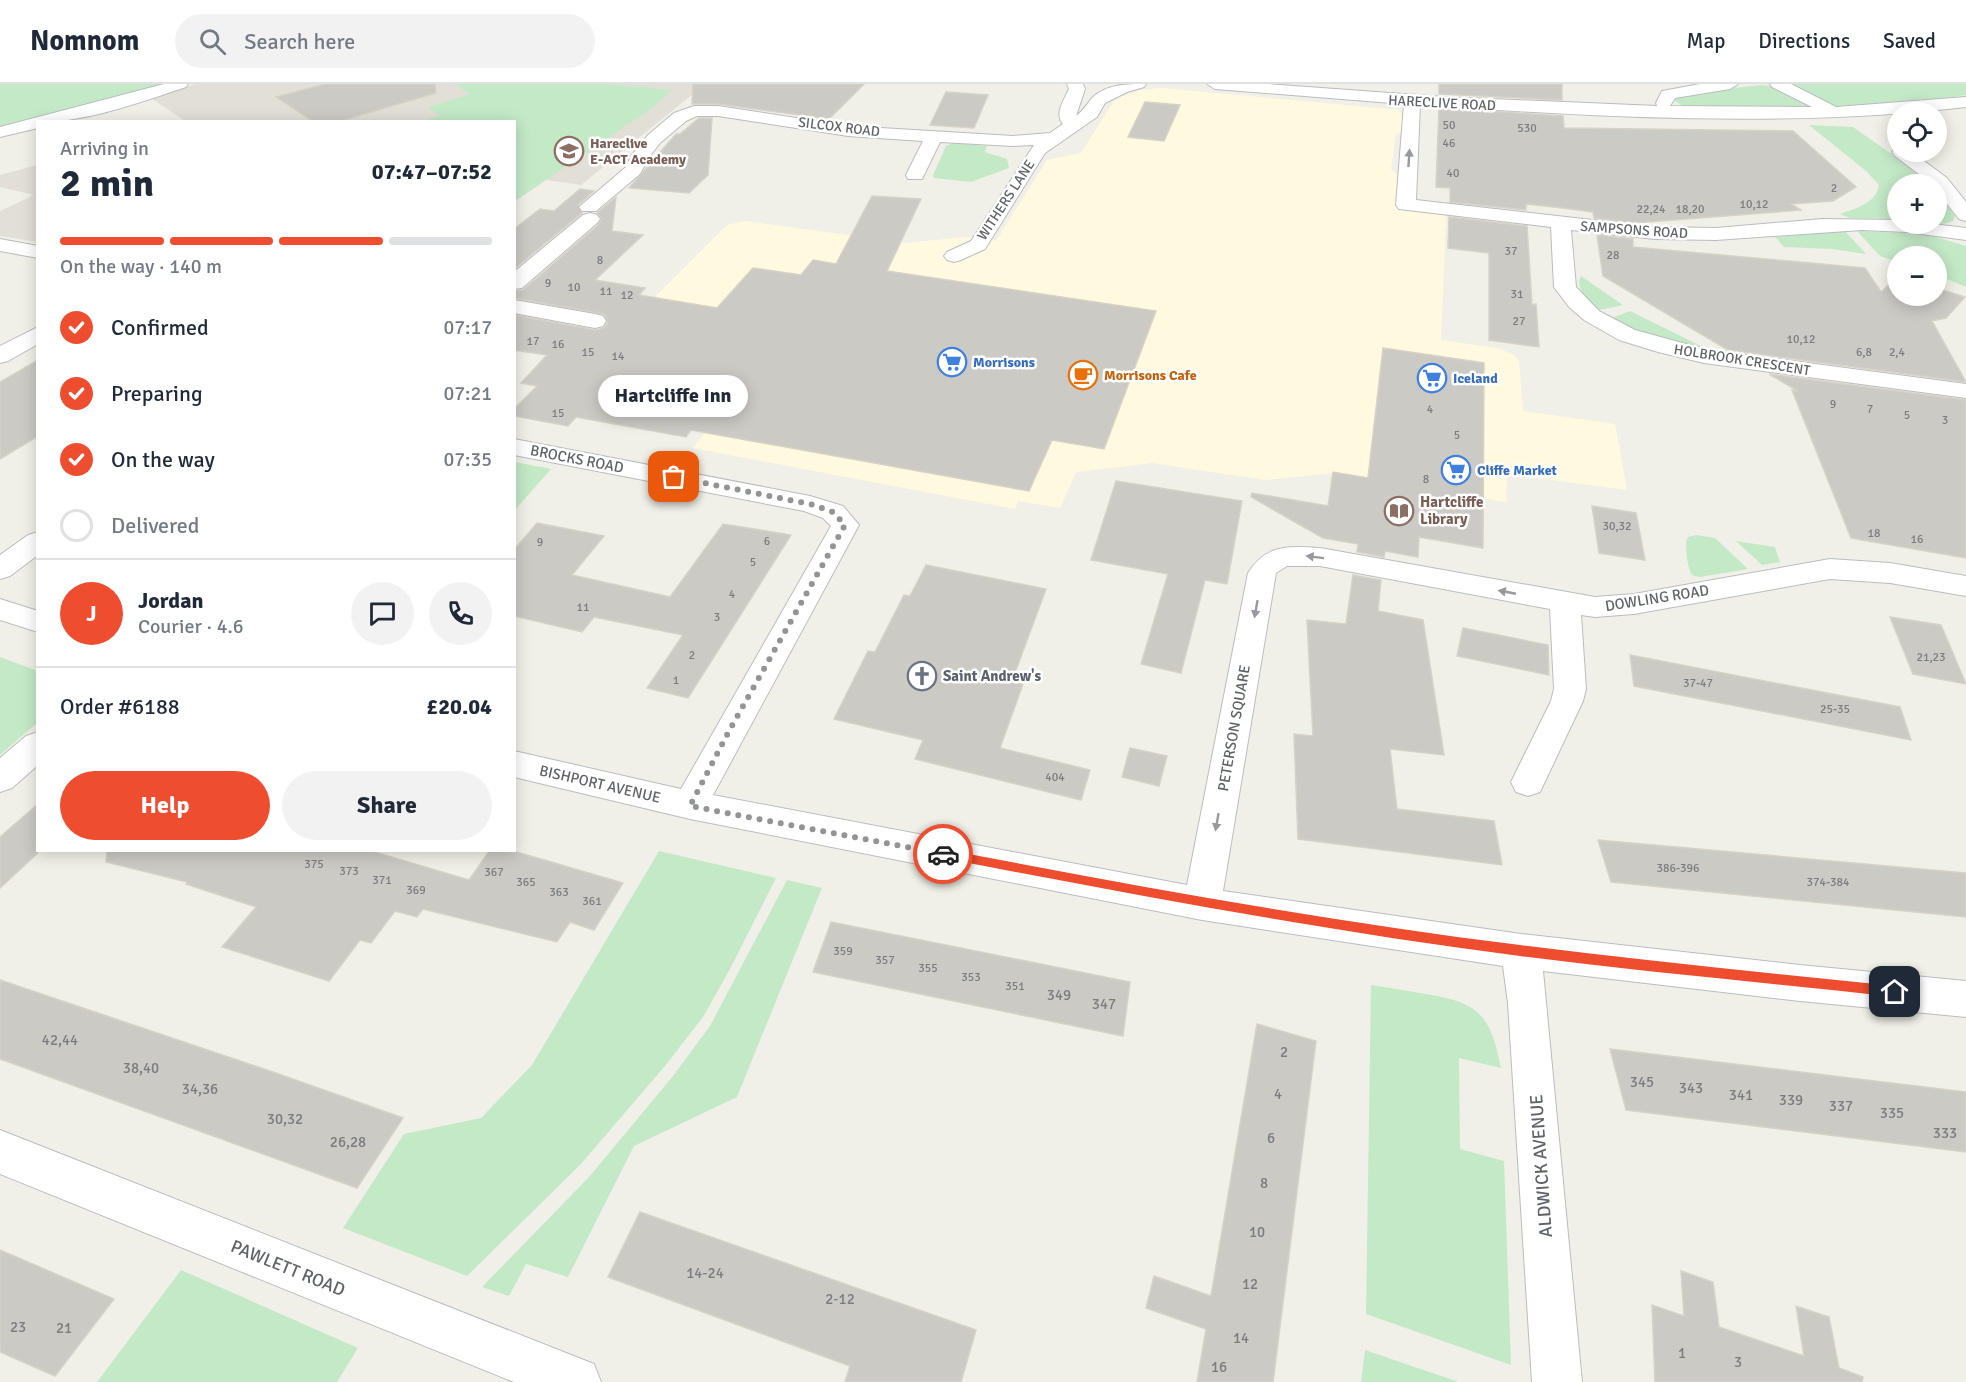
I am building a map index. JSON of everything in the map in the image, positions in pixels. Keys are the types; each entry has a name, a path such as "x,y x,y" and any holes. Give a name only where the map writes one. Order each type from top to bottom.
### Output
{"street":[{"path":"51,120 180,84"},
{"path":"1062,129 1077,89 1075,84"},
{"path":"1062,129 1078,113 1095,84"},
{"path":"1062,129 1091,113 1099,100 1111,93 1138,84"},
{"name":"HARECLIVE ROAD","path":"1215,84 1412,102 1545,108 1842,113 1912,110 1966,102"},
{"path":"1671,111 1663,103 1668,94 1730,84"},
{"name":"HARECLIVE ROAD","path":"1778,84 1842,113"},
{"name":"SAMPSONS ROAD","path":"1412,102 1406,205 1561,224 1678,234 1716,234 1842,224 1907,226 1966,234"},
{"name":"SILCOX ROAD","path":"516,281 536,265 634,170 640,156 649,145 683,115 704,110 848,131 1004,141 1062,129"},
{"path":"1842,113 1864,125"},
{"path":"732,130 745,115"},
{"path":"0,132 36,123"},
{"name":"WITHERS LANE","path":"954,256 978,244 1038,150 1062,129"},
{"path":"915,175 934,136"},
{"path":"1916,162 1931,173 1962,204"},
{"name":"HOLBROOK CRESCENT","path":"1561,224 1565,287 1570,296 1588,313 1627,335 1670,349 1704,356 1966,391"},
{"path":"0,245 36,252"},
{"path":"516,262 536,265"},
{"path":"516,306 595,321"},
{"path":"0,356 36,335"},
{"name":"BROCKS ROAD","path":"516,447 810,504 833,512 845,525 729,731 690,806"},
{"path":"0,569 36,542"},
{"name":"DOWLING ROAD","path":"1277,558 1299,555 1320,557 1595,607 1634,604 1830,568 1890,573 1966,586"},
{"name":"PETERSON SQUARE","path":"1202,904 1262,573 1265,567 1277,558"},
{"path":"1528,782 1567,701 1570,689 1565,603"},
{"path":"0,609 36,621"},
{"path":"0,778 36,748"},
{"name":"BISHPORT AVENUE","path":"516,764 690,806 1202,904 1521,951 1800,983 1966,999"},
{"name":"ALDWICK AVENUE","path":"1521,951 1528,1003 1557,1382"},
{"name":"PAWLETT ROAD","path":"0,1152 576,1382"}],"shaded area":[{"name":"Hareclive E-ACT Academy","path":"195,84 705,84 581,185 546,180 516,200 516,120 184,120 151,98"},
{"path":"1162,88 1398,110 1404,116 1404,131 1396,134 1391,169 1399,176 1397,208 1446,214 1441,340 1497,348 1513,354 1519,361 1523,411 1615,424 1627,490 1507,474 1506,502 1333,473 1265,480 1152,463 1076,472 1060,508 1018,501 1015,509 693,448 772,345 657,313 656,296 727,225 745,221 905,243 967,237 996,241 1047,160 1081,153 1114,101 1141,90"},
{"path":"36,165 36,242 0,236 0,211 34,195 0,187 0,175"}],"green space":[{"path":"0,84 166,84 0,128"},
{"path":"455,84 607,84 672,90 652,108 516,200 516,120 426,120 440,116 428,107 470,94"},
{"path":"1786,84 1966,84 1966,95 1924,102 1887,102 1887,105 1834,108"},
{"path":"1761,85 1780,87 1815,105 1812,108 1685,107 1671,99 1675,94"},
{"path":"1809,125 1853,127 1887,151 1887,162 1903,162 1917,174 1887,174 1887,219 1850,218 1840,214 1858,207 1874,196 1879,185 1866,171"},
{"path":"953,143 987,146 985,152 1007,159 1009,168 971,182 934,178 933,175 946,146"},
{"path":"1947,205 1955,216 1953,221 1947,223"},
{"path":"1845,231 1866,254 1832,249 1784,247 1775,237"},
{"path":"1857,231 1926,234 1966,246 1966,287 1947,279 1947,246 1887,246 1887,258 1880,256"},
{"path":"1581,276 1623,305 1600,310 1581,290 1579,281"},
{"path":"1630,311 1711,351 1652,337 1612,318"},
{"path":"516,462 551,469 516,509"},
{"path":"1696,535 1715,538 1748,569 1700,577 1693,575 1688,565 1686,544 1688,537"},
{"path":"1736,541 1775,547 1780,562 1762,565"},
{"path":"0,657 36,670 36,724 0,755"},
{"path":"659,851 776,878 703,1017 665,1066 580,1165 467,1276 343,1228 404,1134 481,1118 532,1065"},
{"path":"787,880 822,888 737,1097 634,1146 568,1277 526,1264 509,1296 482,1287 589,1177 673,1076 710,1026"},
{"path":"1371,985 1448,998 1462,1003 1481,1016 1493,1037 1501,1068 1459,1058 1460,1149 1504,1161 1511,1365 1366,1314"},
{"path":"181,1270 358,1348 337,1382 97,1382"},
{"path":"1365,1350 1459,1382 1361,1382"}],"building":[{"path":"325,84 435,84 436,93 344,120 311,120 276,97"},
{"path":"693,84 864,84 829,119 718,104 692,104"},
{"path":"1439,84 1562,84 1562,100 1439,94"},
{"path":"946,92 988,95 974,128 930,125"},
{"path":"1145,102 1180,105 1164,141 1128,137"},
{"path":"1439,108 1563,116 1564,128 1793,131 1856,187 1833,201 1791,204 1801,210 1635,223 1594,218 1593,212 1563,208 1526,204 1526,210 1450,202 1450,188 1436,187"},
{"path":"699,118 712,118 708,175 689,193 629,188 676,134 680,134"},
{"path":"580,189 594,191 578,205 582,213 516,267 516,227 540,209 554,211"},
{"name":"Morrisons","path":"872,196 921,199 887,271 1156,311 1104,449 1052,440 1029,491 691,430 686,437 576,417 568,426 516,416 516,407 537,386 521,383 547,355 516,350 516,315 595,330 604,328 608,322 604,314 516,298 516,291 523,290 598,225 602,219 597,213 616,197 612,231 643,235 595,280 645,288 639,295 717,308 753,268 801,275 813,260 836,264"},
{"path":"1449,217 1527,226 1532,305 1536,304 1539,347 1489,340 1489,253 1448,248"},
{"path":"1597,235 1633,239 1633,247 1865,268 1881,292 1887,286 1887,306 1947,306 1947,291 1965,297 1946,318 1932,321 1966,382 1728,350 1603,276"},
{"path":"1383,348 1484,363 1483,548 1419,537 1418,557 1385,551 1384,557 1357,552 1358,544 1323,538 1251,497 1252,493 1328,506 1333,472 1368,478"},
{"path":"36,361 36,437 0,459 0,382"},
{"path":"1769,374 1966,400 1966,558 1851,538 1792,390 1798,391"},
{"path":"1116,481 1242,501 1227,584 1205,580 1181,673 1141,664 1168,574 1091,560"},
{"path":"1592,506 1636,513 1645,560 1599,553"},
{"path":"537,523 604,536 572,575 670,597 723,524 791,535 688,698 647,688 683,635 594,617 582,632 516,616 516,548"},
{"name":"Saint Andrew's","path":"926,565 1046,589 1012,681 1023,684 1000,748 1090,770 1081,800 915,759 923,740 834,719 868,651 875,652 904,595 910,596"},
{"path":"1353,575 1381,580 1378,611 1423,620 1444,755 1390,749 1397,809 1494,821 1502,865 1298,839 1294,734 1313,736 1307,620 1346,624"},
{"path":"1890,617 1941,625 1966,684 1913,674"},
{"path":"1463,628 1548,645 1549,675 1457,656"},
{"path":"1630,655 1900,707 1911,740 1634,686"},
{"path":"1130,748 1167,756 1159,786 1122,777"},
{"path":"36,806 36,852 38,853 0,888 0,837"},
{"path":"1598,840 1966,873 1966,917 1611,882"},
{"path":"107,852 375,852 469,880 489,852 516,852 623,883 594,930 570,922 557,942 423,909 417,917 395,911 371,943 360,940 329,981 222,947 256,907 186,884 187,882 106,862"},
{"path":"831,922 1130,982 1123,1036 813,972"},
{"path":"0,980 403,1118 357,1188 0,1059"},
{"path":"1257,1024 1316,1041 1273,1382 1197,1382 1206,1329 1146,1308 1154,1276 1211,1296"},
{"path":"1610,1049 1966,1092 1966,1152 1626,1110"},
{"path":"640,1212 976,1330 961,1382 845,1382 850,1366 608,1277"},
{"path":"0,1250 114,1299 55,1376 0,1352"},
{"path":"1681,1271 1713,1282 1719,1327 1804,1356 1796,1306 1829,1317 1839,1368 1863,1377 1862,1382 1655,1382 1652,1305 1684,1316"}],"way so far":[{"path":"674,477 810,504 833,512 845,525 729,731 690,806 943,854"}],"place":[{"name":"Hareclive E-ACT Academy","path":"569,151"},
{"name":"Morrisons","path":"952,362"},
{"name":"Morrisons Cafe","path":"1083,375"},
{"name":"Iceland","path":"1432,378"},
{"name":"Cliffe Market","path":"1456,470"},
{"name":"Hartcliffe Inn","path":"674,477"},
{"name":"Hartcliffe Library","path":"1399,511"},
{"name":"Saint Andrew's","path":"922,676"}],"route":[{"path":"943,854 1202,904 1351,927 1521,951 1895,992"}]}
